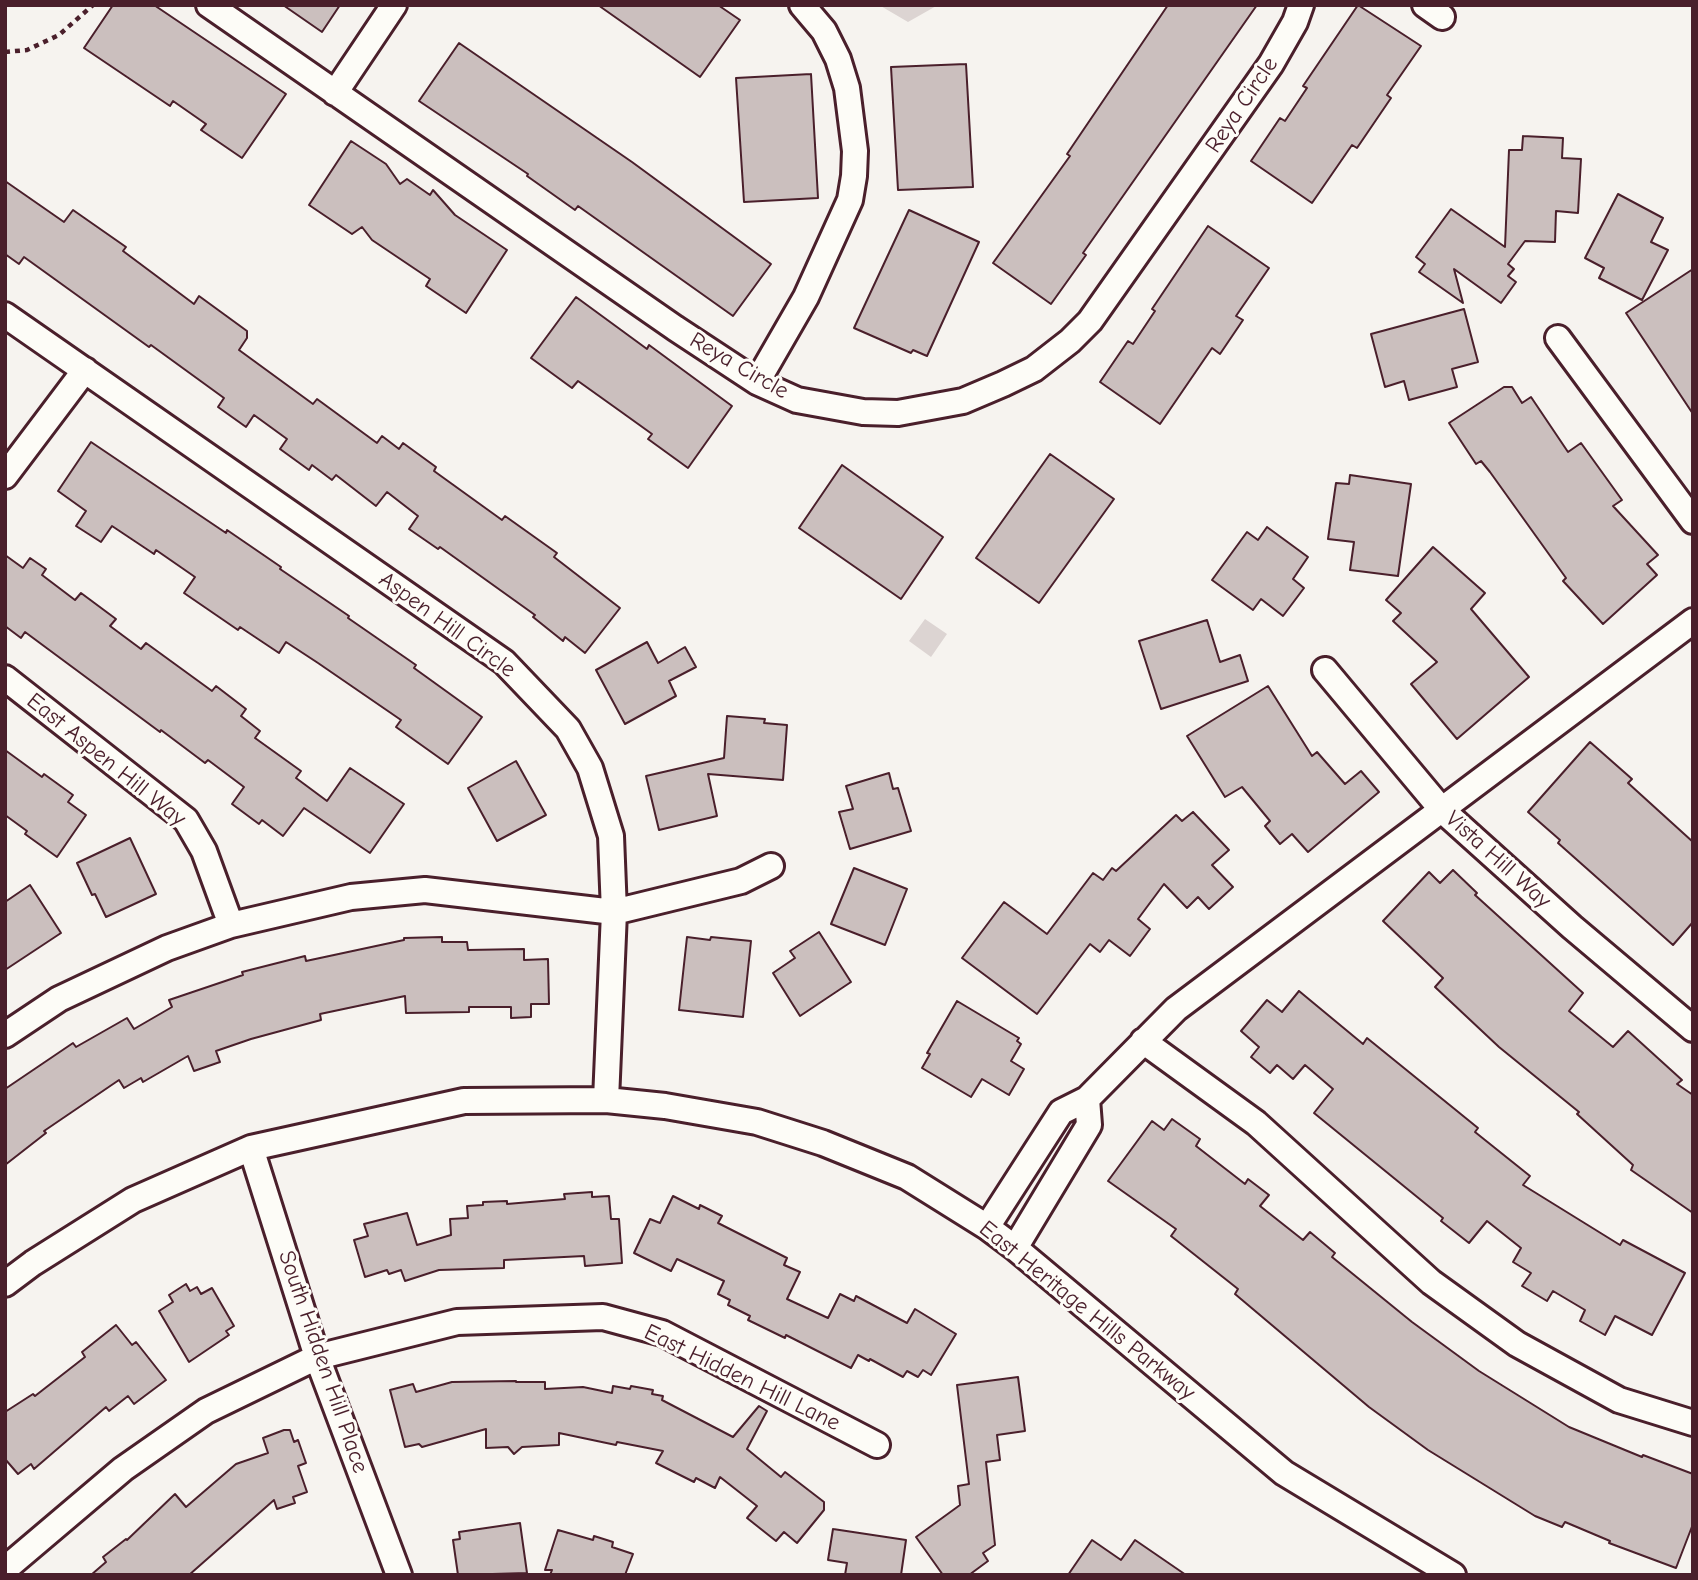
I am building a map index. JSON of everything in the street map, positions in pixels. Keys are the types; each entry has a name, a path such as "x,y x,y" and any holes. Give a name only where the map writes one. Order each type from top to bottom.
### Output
{"street":[{"name":"Reya Circle","path":"209,5 757,382 797,400 863,412 898,413 963,401 1034,369 1070,341 1090,321 1271,64 1295,23 1301,5"},
{"path":"335,93 394,5"},
{"path":"757,382 806,297 850,200 854,176 855,151 847,88 838,59 824,31 802,5"},
{"name":"Aspen Hill Circle","path":"5,314 504,662 568,729 590,768 611,836 614,912 606,1100"},
{"path":"1558,338 1693,520"},
{"path":"5,476 85,370"},
{"path":"987,1227 1061,1112 1087,1099 1177,1009 1693,621"},
{"name":"Vista Hill Way","path":"1325,670 1442,810 1572,927 1693,1029"},
{"name":"East Aspen Hill Way","path":"5,678 186,821 204,851 232,925"},
{"path":"5,1035 60,999 167,948 232,925 351,897 425,890 614,912 741,881 771,866"},
{"path":"1143,1041 1256,1123 1431,1282 1517,1344 1619,1400 1693,1423"},
{"path":"1015,1248 1089,1125 1087,1099"},
{"name":"East Heritage Hills Parkway","path":"5,1284 33,1263 133,1200 251,1149 464,1101 606,1100 665,1106 757,1122 823,1143 907,1177 987,1227 1284,1473 1452,1575"},
{"name":"South Hidden Hill Place","path":"251,1149 317,1357 399,1575"},
{"name":"East Hidden Hill Lane","path":"5,1569 123,1469 206,1411 317,1357 457,1322 603,1317 662,1333 877,1445"}],"path":[{"path":"5,52 27,50 59,35 93,5"}],"shaded area":[{"path":"879,5 938,5 908,22"},
{"path":"925,619 947,634 931,657 909,641"}],"building":[{"path":"113,5 154,5 286,94 242,158 201,130 206,124 173,101 170,106 84,48"},
{"path":"283,5 340,5 322,32"},
{"path":"598,5 718,5 740,20 700,77"},
{"path":"1168,5 1257,5 1083,253 1086,255 1051,304 993,263 1070,156 1067,154"},
{"path":"1358,5 1421,46 1387,95 1391,98 1357,148 1352,145 1312,203 1251,161 1280,118 1285,121 1307,88 1303,86"},
{"path":"459,43 632,162 771,264 733,316 578,206 575,210 527,176 528,174 419,101"},
{"path":"966,64 973,187 898,190 891,67"},
{"path":"811,74 818,198 744,202 736,78"},
{"path":"1523,136 1563,138 1562,158 1581,159 1578,213 1556,211 1555,242 1525,241 1508,264 1514,269 1508,276 1516,282 1501,303 1454,269 1463,303 1419,272 1425,264 1416,257 1451,209 1505,247 1509,150 1522,150"},
{"path":"351,141 386,164 400,184 407,179 430,195 433,190 455,215 507,250 466,313 426,286 430,279 372,240 362,227 352,234 309,205"},
{"path":"5,181 64,222 73,210 126,247 123,251 194,304 199,296 247,331 247,338 239,350 313,404 317,399 377,443 382,436 399,449 403,443 436,467 434,471 502,520 505,516 557,553 554,557 620,608 585,653 565,637 563,641 533,617 535,615 440,547 438,549 409,529 418,516 387,492 376,506 336,475 332,480 312,465 309,470 280,449 287,439 254,415 246,427 218,407 224,398 151,345 149,347 24,257 19,264 5,254"},
{"path":"1618,194 1663,218 1651,242 1668,250 1642,300 1599,278 1604,268 1585,258"},
{"path":"909,210 979,242 927,356 913,350 911,353 854,328"},
{"path":"1208,226 1269,268 1236,316 1243,320 1220,354 1212,348 1160,424 1100,382 1128,341 1133,344 1155,311 1152,309"},
{"path":"1693,269 1693,414 1626,313"},
{"path":"576,297 647,349 649,345 732,406 688,468 648,439 652,434 578,381 572,388 531,358"},
{"path":"1464,309 1478,362 1452,369 1457,387 1409,400 1404,381 1385,387 1371,334"},
{"path":"1504,387 1512,387 1522,403 1531,397 1568,452 1581,443 1622,500 1613,506 1658,555 1647,564 1657,575 1603,624 1563,581 1566,578 1490,472 1481,461 1476,464 1449,423"},
{"path":"91,442 281,567 280,569 416,665 414,668 482,717 448,764 396,727 401,720 286,642 279,653 240,627 238,630 184,593 195,577 156,550 154,554 112,526 101,542 76,526 86,511 58,491"},
{"path":"1050,454 1114,499 1039,603 976,558"},
{"path":"842,465 943,537 901,599 799,528"},
{"path":"1350,475 1411,484 1398,576 1350,570 1354,542 1328,539 1336,483 1349,484"},
{"path":"1267,527 1308,557 1293,579 1304,588 1283,616 1261,599 1253,610 1212,580 1247,532 1258,540"},
{"path":"1433,547 1485,593 1471,609 1529,677 1457,739 1411,684 1437,662 1393,621 1401,613 1386,600"},
{"path":"5,555 23,568 30,558 46,569 42,575 75,600 81,593 116,619 110,626 141,649 146,643 212,691 216,686 246,709 241,716 260,731 255,738 301,771 296,778 327,801 350,768 404,804 370,853 304,808 283,836 262,820 259,824 232,804 244,787 208,760 205,763 161,730 160,732 25,632 21,638 5,626"},
{"path":"1207,620 1220,662 1240,655 1248,681 1161,709 1139,641"},
{"path":"647,642 658,663 685,647 696,667 669,681 676,696 625,724 596,670"},
{"path":"1268,686 1312,756 1317,752 1345,784 1361,771 1379,792 1308,852 1292,834 1280,844 1265,826 1270,821 1242,787 1225,797 1187,736"},
{"path":"727,716 765,719 764,723 787,725 783,780 708,774 717,816 659,830 646,776 724,758"},
{"path":"1590,742 1632,779 1628,783 1693,842 1693,922 1673,945 1558,843 1560,840 1528,812"},
{"path":"5,750 73,795 68,802 86,815 57,857 25,834 27,831 5,815"},
{"path":"516,761 546,815 497,841 468,788"},
{"path":"889,773 893,789 898,788 911,831 850,849 839,812 853,809 846,786"},
{"path":"1193,812 1229,850 1212,865 1233,887 1209,909 1198,897 1187,908 1164,884 1138,919 1150,929 1130,956 1109,940 1100,952 1090,944 1037,1014 962,958 1004,902 1047,934 1093,873 1103,880 1112,868 1116,871 1176,815 1182,821"},
{"path":"130,838 156,894 106,917 77,863"},
{"path":"854,868 907,889 885,945 831,924"},
{"path":"1453,870 1477,893 1475,895 1583,993 1569,1011 1613,1047 1628,1031 1682,1080 1677,1084 1693,1095 1693,1213 1631,1170 1633,1165 1577,1114 1579,1112 1499,1047 1435,987 1443,978 1383,921 1429,872 1440,883"},
{"path":"30,885 61,933 5,970 5,902"},
{"path":"819,932 851,982 800,1016 773,973 795,958 790,951"},
{"path":"442,937 442,942 467,942 468,950 524,949 524,960 548,959 549,1004 531,1004 531,1017 511,1018 511,1007 469,1007 469,1012 406,1013 405,996 320,1014 321,1020 216,1051 220,1062 194,1071 188,1056 143,1082 141,1078 124,1088 119,1080 44,1131 46,1133 5,1165 5,1089 73,1043 76,1047 127,1018 134,1029 172,1007 169,1000 243,975 242,972 305,956 306,961 404,938"},
{"path":"687,937 751,941 743,1017 679,1010"},
{"path":"1299,991 1363,1044 1367,1038 1478,1128 1475,1132 1530,1176 1523,1185 1620,1245 1623,1240 1685,1273 1652,1335 1615,1316 1605,1335 1580,1321 1585,1310 1553,1291 1547,1301 1522,1286 1531,1273 1513,1262 1521,1248 1487,1221 1469,1243 1441,1221 1443,1218 1314,1113 1333,1089 1305,1065 1293,1079 1277,1065 1270,1073 1251,1057 1259,1047 1241,1031 1267,1000 1282,1012"},
{"path":"957,1001 1019,1038 1017,1041 1021,1044 1011,1061 1024,1069 1009,1095 982,1079 971,1097 922,1068 930,1054 927,1053"},
{"path":"1172,1119 1200,1139 1196,1146 1245,1184 1248,1179 1269,1195 1260,1206 1303,1240 1310,1232 1335,1253 1332,1257 1412,1322 1479,1371 1569,1427 1642,1457 1643,1455 1693,1474 1693,1524 1676,1568 1609,1543 1610,1541 1565,1522 1562,1527 1535,1516 1428,1450 1369,1407 1235,1294 1238,1289 1171,1236 1176,1229 1108,1181 1152,1121 1164,1130"},
{"path":"592,1192 592,1197 609,1196 611,1219 619,1219 622,1263 585,1266 584,1256 504,1260 504,1268 439,1270 405,1281 401,1270 389,1274 387,1270 365,1277 354,1240 368,1236 364,1224 407,1213 417,1245 451,1235 450,1219 468,1218 467,1206 483,1205 483,1202 507,1201 507,1204 565,1199 564,1194"},
{"path":"673,1196 699,1209 700,1205 722,1216 718,1223 787,1258 784,1265 800,1272 787,1299 828,1318 840,1294 854,1301 856,1296 907,1323 915,1309 956,1334 931,1375 923,1370 918,1377 907,1371 903,1377 858,1355 851,1368 786,1335 785,1338 748,1320 750,1316 728,1305 730,1300 718,1294 724,1281 677,1259 671,1271 634,1253 650,1219 660,1223"},
{"path":"186,1284 190,1291 197,1287 201,1294 212,1288 234,1326 226,1331 229,1335 189,1362 159,1311 173,1302 169,1295"},
{"path":"116,1325 132,1345 136,1342 166,1380 134,1404 128,1396 109,1411 106,1407 34,1469 31,1464 18,1474 5,1459 5,1412 33,1394 35,1396 85,1357 82,1352"},
{"path":"1018,1377 1025,1431 997,1435 1000,1460 986,1462 995,1545 983,1553 988,1561 969,1575 943,1575 916,1537 960,1505 958,1486 969,1484 957,1385"},
{"path":"452,1382 545,1382 545,1389 583,1387 612,1393 613,1386 630,1389 631,1386 653,1390 652,1394 663,1396 662,1400 733,1437 759,1406 767,1411 747,1449 781,1477 785,1472 824,1502 824,1510 797,1543 784,1532 776,1541 747,1518 757,1506 720,1477 715,1488 696,1478 694,1482 656,1463 663,1451 617,1442 616,1445 559,1433 559,1445 522,1447 514,1454 508,1447 486,1448 486,1429 422,1447 419,1444 405,1447 390,1390 413,1384 416,1392"},
{"path":"290,1430 294,1442 298,1440 306,1463 298,1466 307,1492 293,1497 295,1503 277,1509 274,1500 189,1575 91,1575 106,1562 103,1557 127,1540 175,1494 186,1507 236,1464 268,1453 263,1438"},
{"path":"520,1523 527,1573 458,1575 453,1540 460,1539 459,1532"},
{"path":"833,1529 906,1540 901,1575 845,1575 847,1563 828,1560"},
{"path":"558,1530 593,1540 594,1536 613,1542 612,1547 633,1554 625,1575 550,1575 552,1570 545,1570"},
{"path":"1092,1540 1121,1560 1135,1540 1186,1575 1068,1575"}]}
